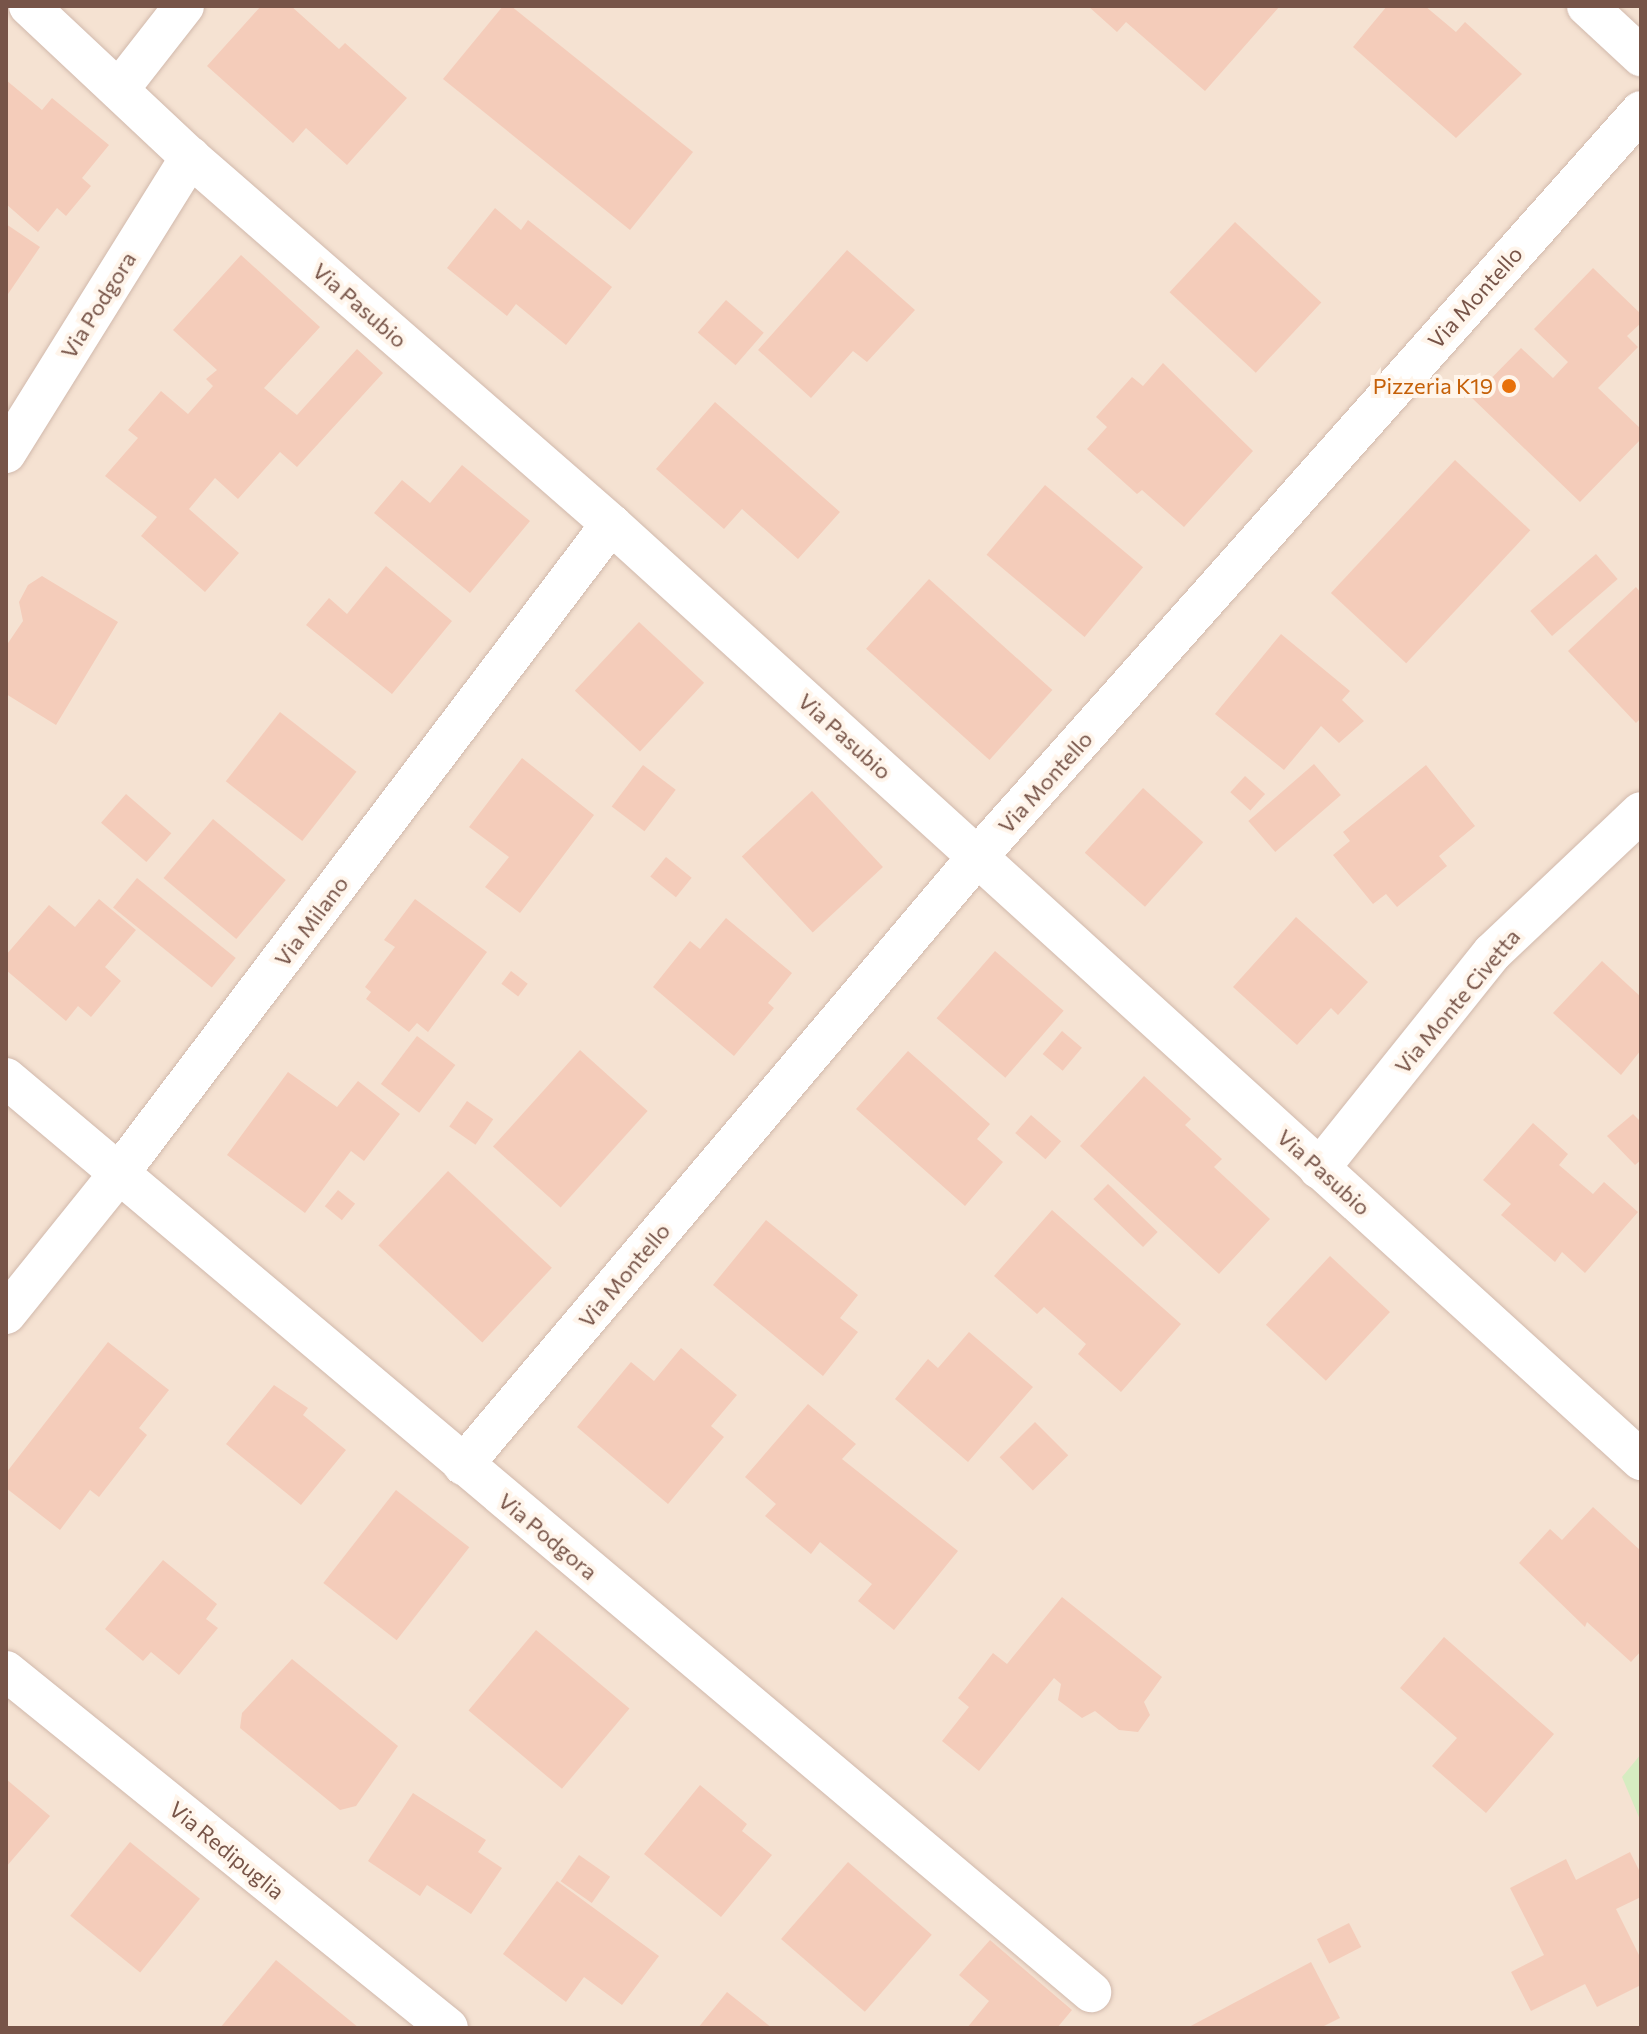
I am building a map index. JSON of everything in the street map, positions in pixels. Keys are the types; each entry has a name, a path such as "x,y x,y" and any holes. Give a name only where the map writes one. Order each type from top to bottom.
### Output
{"street":[{"name":"Via Pasubio","path":"29,6 120,88 190,157 611,524 1641,1460"},
{"path":"120,88 184,6"},
{"path":"1587,6 1641,56"},
{"name":"Via Montello","path":"463,1465 978,856 1641,111"},
{"name":"Via Podgora","path":"6,453 190,157"},
{"name":"Via Milano","path":"6,1314 120,1172 611,524"},
{"name":"Via Monte Civetta","path":"1319,1169 1492,953 1641,812"},
{"name":"Via Podgora","path":"6,1078 1091,1992"},
{"name":"Via Redipuglia","path":"6,1671 448,2028"}],"shaded area":[{"path":"6,6 1641,6 1641,2028 6,2028"}],"green space":[{"path":"1641,1754 1641,1822 1622,1777"}],"building":[{"path":"261,6 291,6 339,49 345,43 407,98 347,165 306,128 293,143 207,66"},
{"path":"503,6 511,6 693,152 630,230 443,79"},
{"path":"1088,6 1280,6 1205,91 1126,22 1117,32"},
{"path":"1387,6 1425,6 1456,32 1465,22 1522,74 1456,138 1353,47"},
{"path":"6,80 42,110 52,98 109,145 82,178 91,186 66,216 57,208 38,232 6,204"},
{"path":"495,208 521,230 528,220 612,287 566,345 516,304 507,316 447,268"},
{"path":"1235,222 1321,302 1256,373 1170,292"},
{"path":"6,224 40,247 6,297"},
{"path":"847,250 915,310 867,362 853,351 811,398 758,350"},
{"path":"241,255 320,327 264,388 297,415 357,349 383,373 297,467 280,452 238,499 215,478 189,509 239,553 205,592 141,536 157,517 105,476 138,438 128,430 161,391 188,414 213,386 206,379 217,370 173,330"},
{"path":"1593,268 1641,314 1641,323 1627,336 1638,347 1598,388 1641,429 1641,439 1580,502 1472,398 1521,348 1553,378 1568,362 1534,329"},
{"path":"726,300 764,333 736,365 698,332"},
{"path":"1163,363 1253,451 1184,527 1142,490 1137,494 1087,449 1107,427 1096,417 1132,377 1143,386"},
{"path":"715,402 840,512 798,559 742,509 724,529 656,469"},
{"path":"1455,460 1530,530 1406,663 1331,593"},
{"path":"462,465 530,521 470,593 374,513 402,480 430,503"},
{"path":"1045,485 1143,567 1085,637 987,555"},
{"path":"1596,554 1618,579 1552,636 1530,611"},
{"path":"386,566 452,621 392,694 306,625 329,598 347,614"},
{"path":"42,576 118,622 56,725 6,694 6,646 23,621 19,602 28,585"},
{"path":"929,579 1052,690 989,760 866,649"},
{"path":"1636,587 1641,593 1641,718 1636,723 1568,651"},
{"path":"639,622 704,683 640,751 575,691"},
{"path":"1281,634 1350,691 1342,700 1364,721 1339,743 1321,726 1284,770 1215,714"},
{"path":"280,712 356,772 302,841 226,781"},
{"path":"522,758 594,815 520,913 485,887 509,857 469,827"},
{"path":"1314,764 1341,795 1275,852 1248,821"},
{"path":"643,765 676,790 644,831 612,807"},
{"path":"1426,765 1475,826 1439,856 1447,866 1397,907 1386,894 1373,904 1333,855 1350,841 1343,832"},
{"path":"1245,776 1265,794 1250,810 1230,792"},
{"path":"1143,788 1203,842 1145,907 1085,853"},
{"path":"812,791 883,867 813,933 742,856"},
{"path":"126,794 171,833 146,862 101,823"},
{"path":"213,819 286,880 236,939 164,878"},
{"path":"666,857 692,878 676,897 650,876"},
{"path":"137,878 236,958 212,987 113,908"},
{"path":"99,899 136,930 105,967 121,981 91,1017 78,1006 66,1021 6,970 6,955 49,905 75,927"},
{"path":"415,899 487,952 428,1032 417,1023 409,1032 366,999 371,992 365,987 395,947 384,940"},
{"path":"1296,917 1368,982 1338,1015 1331,1008 1297,1045 1233,987"},
{"path":"726,918 792,973 768,1003 774,1008 734,1056 653,987 690,941 700,949"},
{"path":"995,951 1064,1011 1005,1078 937,1018"},
{"path":"1602,961 1641,997 1641,1050 1621,1075 1553,1013"},
{"path":"511,971 528,984 518,996 501,984"},
{"path":"1062,1031 1082,1048 1063,1071 1043,1054"},
{"path":"417,1036 455,1065 419,1113 381,1084"},
{"path":"580,1050 648,1111 561,1207 493,1147"},
{"path":"908,1051 990,1124 977,1139 1003,1162 965,1206 856,1109"},
{"path":"288,1072 337,1107 358,1081 400,1114 364,1161 351,1151 305,1213 227,1155"},
{"path":"1144,1076 1191,1119 1185,1125 1222,1159 1214,1167 1270,1219 1219,1274 1080,1146"},
{"path":"467,1101 493,1119 475,1145 449,1126"},
{"path":"1633,1114 1641,1122 1641,1160 1635,1165 1607,1136"},
{"path":"1031,1115 1061,1141 1045,1159 1015,1133"},
{"path":"1533,1123 1568,1154 1559,1165 1593,1194 1604,1182 1638,1212 1585,1273 1562,1252 1555,1262 1501,1215 1511,1204 1483,1180"},
{"path":"448,1171 552,1268 482,1342 378,1246"},
{"path":"1108,1184 1158,1232 1143,1247 1093,1199"},
{"path":"338,1190 355,1204 342,1220 325,1206"},
{"path":"1052,1210 1181,1324 1121,1392 1078,1354 1086,1344 1044,1307 1037,1314 994,1276"},
{"path":"766,1220 858,1295 840,1318 858,1332 823,1376 713,1285"},
{"path":"1330,1256 1390,1312 1326,1381 1266,1325"},
{"path":"969,1332 1033,1387 968,1462 895,1399 928,1359 938,1368"},
{"path":"108,1342 169,1390 139,1428 147,1435 99,1497 90,1490 60,1530 6,1488 6,1473"},
{"path":"681,1348 737,1395 711,1426 724,1437 668,1504 577,1427 631,1362 654,1381"},
{"path":"274,1385 308,1408 303,1415 346,1450 301,1505 226,1444"},
{"path":"808,1404 856,1444 842,1459 958,1551 894,1630 858,1601 872,1584 820,1542 811,1554 765,1516 776,1504 745,1477"},
{"path":"1035,1422 1068,1455 1033,1491 1000,1457"},
{"path":"396,1490 469,1547 397,1640 323,1583"},
{"path":"1593,1507 1641,1551 1641,1651 1631,1662 1587,1622 1585,1627 1519,1563 1550,1529 1562,1540"},
{"path":"163,1560 217,1604 206,1619 218,1628 179,1675 151,1652 143,1661 105,1629"},
{"path":"1062,1597 1162,1677 1144,1702 1150,1715 1138,1732 1119,1730 1095,1711 1082,1718 1058,1700 1061,1684 1054,1678 979,1771 942,1741 969,1707 958,1698 993,1653 1007,1664"},
{"path":"536,1630 629,1708 562,1789 469,1710"},
{"path":"1444,1637 1554,1734 1486,1813 1432,1766 1457,1738 1400,1688"},
{"path":"292,1659 398,1746 356,1806 340,1810 240,1728 242,1713"},
{"path":"6,1779 50,1816 6,1867"},
{"path":"700,1785 747,1824 742,1831 772,1855 721,1917 644,1854"},
{"path":"413,1793 486,1840 478,1852 502,1868 471,1914 427,1885 420,1896 368,1861"},
{"path":"130,1842 200,1899 140,1972 70,1916"},
{"path":"1630,1852 1641,1874 1641,1897 1616,1909 1641,1959 1641,1985 1597,2007 1585,1984 1531,2011 1511,1972 1544,1955 1510,1888 1566,1859 1576,1880"},
{"path":"579,1855 610,1877 592,1903 561,1881"},
{"path":"848,1862 932,1935 865,2012 781,1939"},
{"path":"557,1881 659,1956 622,2005 584,1977 566,2002 503,1954"},
{"path":"1349,1923 1361,1947 1329,1963 1317,1939"},
{"path":"990,1940 1072,2010 1057,2028 967,2028 989,2001 959,1975"},
{"path":"276,1960 359,2028 220,2028"},
{"path":"1311,1962 1340,2018 1320,2028 1187,2028"},
{"path":"727,1992 772,2028 698,2028"}],"place":[{"name":"Pizzeria K19","path":"1509,386"}]}
